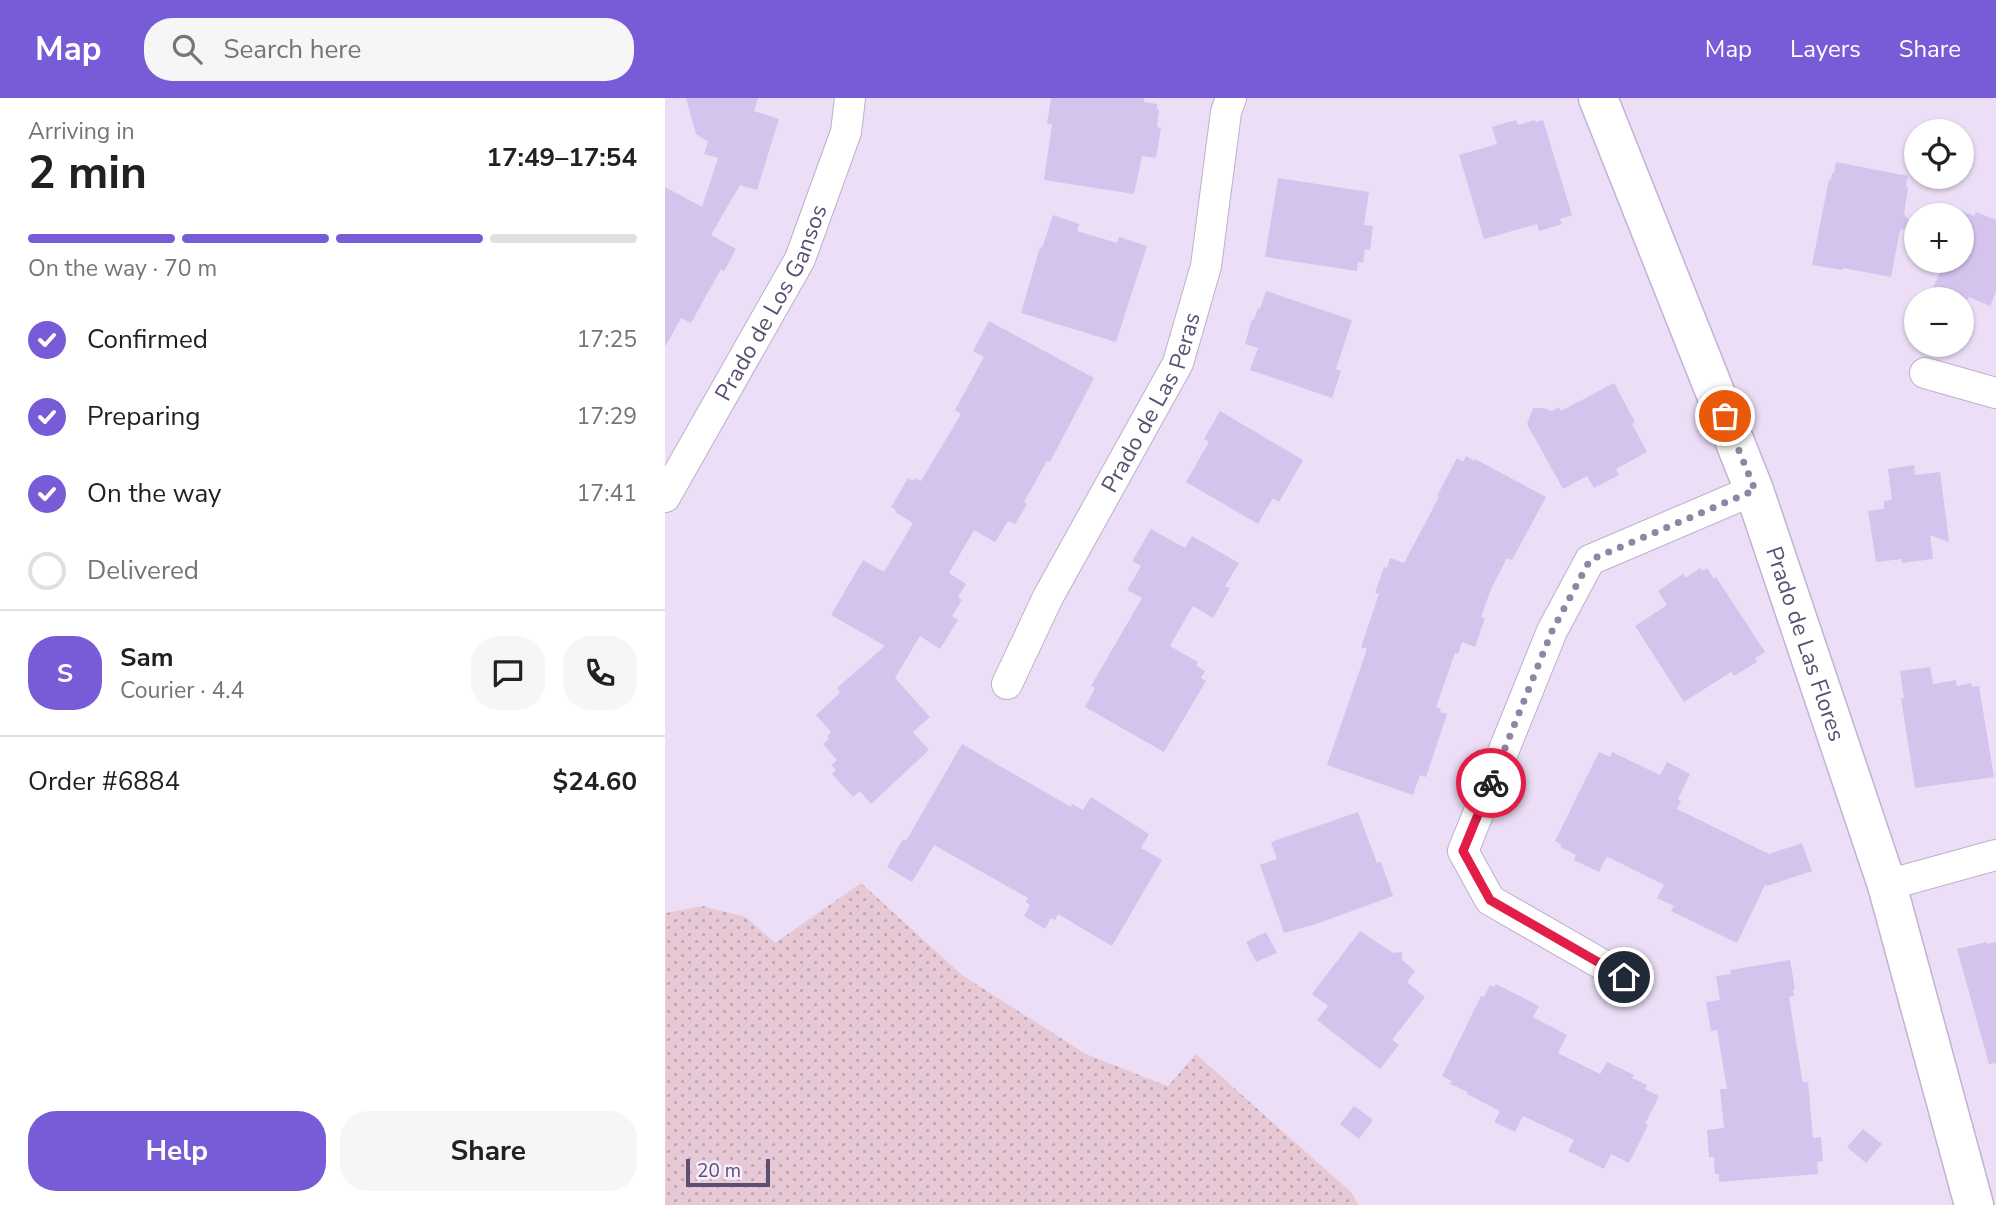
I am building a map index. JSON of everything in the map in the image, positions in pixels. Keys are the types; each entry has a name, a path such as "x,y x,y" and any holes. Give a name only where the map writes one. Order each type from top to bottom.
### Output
{"street":[{"name":"Prado de Los Gansos","path":"665,497 800,259 846,132 850,98"},
{"name":"Prado de Las Peras","path":"1007,684 1048,597 1178,363 1206,266 1226,111 1231,98"},
{"name":"Prado de Las Flores","path":"1598,98 1755,490 1887,885 1975,1205"},
{"path":"1925,373 1996,393"},
{"path":"1624,977 1490,900 1463,851 1552,631 1590,560 1755,490"},
{"path":"1887,885 1996,855"}],"shaded area":[{"path":"665,98 1996,98 1996,1205 1359,1205 1351,1192 1196,1054 1169,1086 1086,1054 962,975 861,884 775,943 746,917 703,906 665,913"},
{"path":"861,883 962,975 1086,1054 1168,1086 1196,1054 1351,1192 1359,1205 665,1205 665,913 703,906 746,917 775,943"}],"building":[{"path":"686,98 758,98 754,111 779,119 757,190 740,185 711,235 736,249 724,271 721,269 691,323 681,318 665,347 665,187 702,207 718,158 704,154 708,142 696,134"},
{"path":"1051,98 1144,98 1144,102 1157,104 1157,127 1161,128 1156,158 1142,156 1134,194 1044,180 1052,124 1047,124"},
{"path":"1516,120 1518,125 1543,120 1572,215 1560,219 1562,224 1539,231 1537,224 1484,239 1459,155 1497,144 1492,127"},
{"path":"1836,162 1904,175 1904,189 1908,189 1904,203 1904,229 1900,230 1891,277 1812,265 1829,179 1831,180"},
{"path":"1278,178 1369,192 1364,225 1373,226 1370,250 1365,249 1363,263 1358,262 1357,271 1265,257"},
{"path":"1976,212 1996,220 1996,292 1990,306 1974,299 1974,287 1933,287 1940,273 1974,273 1974,216"},
{"path":"1053,215 1079,224 1077,231 1117,243 1119,237 1147,246 1116,342 1021,313 1040,247 1042,248"},
{"path":"1266,291 1352,320 1336,369 1341,371 1332,398 1250,370 1258,348 1245,344 1252,319 1254,320 1258,308 1260,309"},
{"path":"989,321 1094,378 1050,462 1047,461 1024,502 1027,504 1015,524 1008,521 995,542 974,530 949,573 966,584 958,597 962,600 952,616 958,620 940,649 920,636 895,678 930,717 913,732 929,750 871,804 860,791 853,797 832,774 836,770 831,765 837,760 823,744 829,739 827,737 831,732 816,715 840,693 837,688 885,646 831,615 863,560 884,572 913,523 891,507 908,478 921,481 961,414 955,410 984,357 973,351"},
{"path":"1614,383 1635,422 1632,424 1647,452 1616,469 1619,475 1594,488 1587,476 1563,489 1527,424 1533,408 1552,411 1559,407 1561,411"},
{"path":"1220,411 1303,460 1279,502 1273,498 1258,524 1186,482 1209,442 1204,439"},
{"path":"1466,456 1546,497 1512,560 1507,558 1491,589 1481,617 1485,618 1475,647 1462,642 1458,654 1455,653 1436,707 1447,714 1426,777 1420,775 1413,795 1327,765 1367,649 1361,647 1379,594 1375,593 1384,567 1387,568 1390,558 1404,563 1457,458 1463,462"},
{"path":"1914,465 1915,475 1940,472 1949,542 1930,535 1933,559 1902,563 1902,559 1876,562 1868,511 1884,509 1884,501 1892,500 1888,469"},
{"path":"1151,529 1185,548 1192,536 1239,563 1225,586 1230,588 1213,618 1193,606 1170,646 1198,662 1196,665 1205,671 1201,678 1206,681 1164,752 1085,707 1095,688 1091,686 1142,598 1127,590 1141,566 1132,561"},
{"path":"1700,568 1702,571 1707,568 1714,579 1716,577 1765,652 1755,658 1757,662 1734,676 1731,672 1684,702 1635,626 1667,605 1658,591 1683,574 1686,578"},
{"path":"1930,667 1933,684 1956,680 1957,686 1971,683 1972,687 1979,686 1994,777 1915,788 1901,698 1904,698 1900,671"},
{"path":"962,744 1071,807 1072,804 1083,810 1091,797 1149,834 1141,848 1162,860 1112,946 1058,914 1055,920 1051,918 1045,929 1024,916 1030,905 1026,902 1028,898 934,845 912,882 887,867 903,839 906,841"},
{"path":"1599,752 1610,757 1612,752 1660,775 1667,762 1690,774 1678,799 1681,801 1677,809 1769,854 1802,843 1812,871 1765,885 1737,943 1671,911 1674,906 1657,898 1664,885 1608,857 1599,872 1574,860 1576,855 1560,847 1562,845 1555,841"},
{"path":"1358,812 1393,896 1284,933 1260,865 1277,859 1271,842"},
{"path":"1360,931 1393,953 1402,952 1402,960 1415,971 1407,982 1425,997 1392,1040 1399,1045 1380,1069 1317,1020 1328,1006 1312,994"},
{"path":"1266,932 1277,953 1256,962 1246,942"},
{"path":"1996,942 1996,1063 1989,1064 1957,949"},
{"path":"1790,960 1795,989 1794,996 1789,997 1802,1079 1803,1082 1808,1082 1813,1138 1821,1137 1823,1161 1817,1162 1818,1174 1719,1182 1719,1174 1715,1174 1714,1157 1709,1157 1707,1130 1724,1128 1720,1089 1727,1089 1717,1030 1711,1031 1706,1002 1720,1000 1716,976 1731,974 1730,970"},
{"path":"1496,984 1539,1006 1533,1017 1567,1035 1558,1053 1600,1074 1607,1062 1634,1075 1632,1078 1647,1085 1645,1089 1659,1096 1629,1163 1611,1154 1604,1169 1568,1151 1574,1140 1523,1116 1515,1132 1494,1122 1500,1111 1450,1084 1452,1081 1442,1076 1481,996 1484,997 1490,985 1494,987"},
{"path":"1354,1106 1373,1120 1359,1139 1340,1124"},
{"path":"1863,1129 1882,1144 1866,1163 1847,1147"}],"way so far":[{"path":"1491,783 1552,631 1590,560 1755,490 1725,416"}],"route":[{"path":"1491,783 1463,851 1490,900 1624,977"}]}
